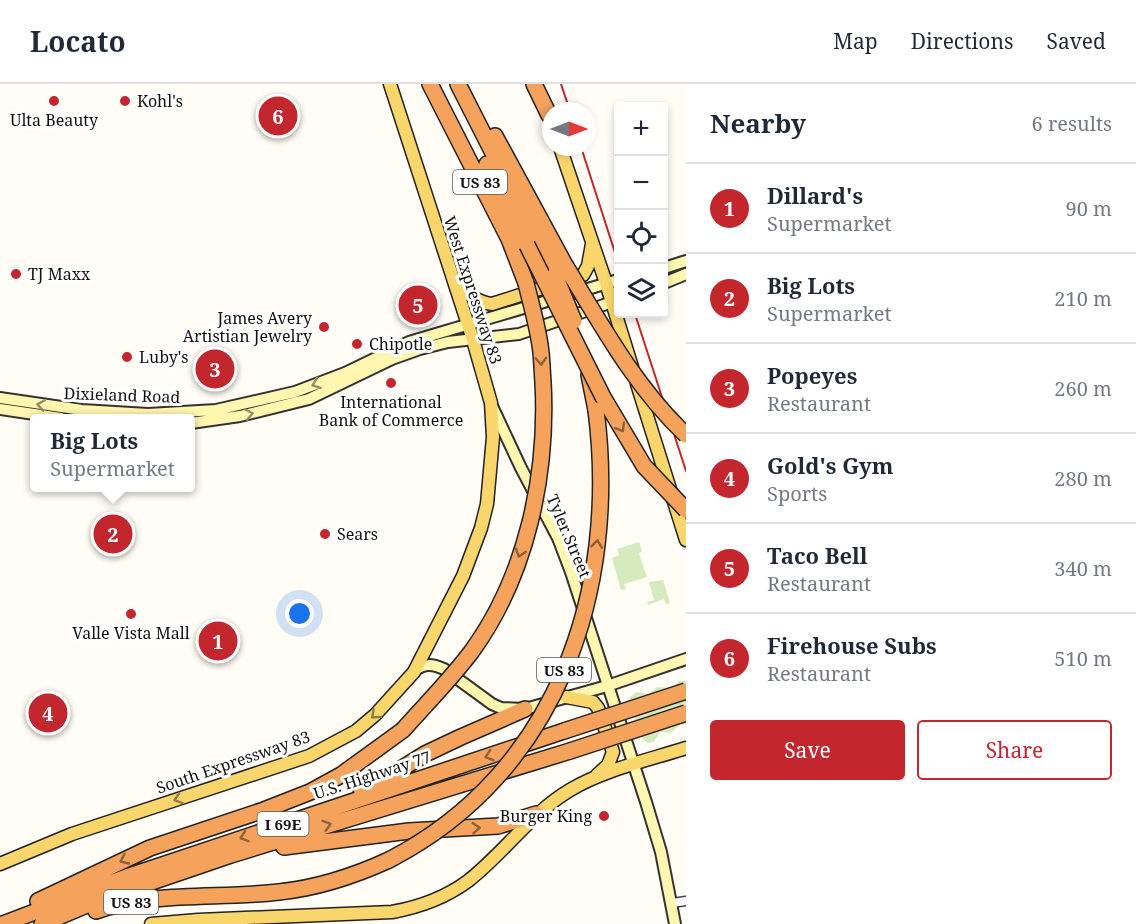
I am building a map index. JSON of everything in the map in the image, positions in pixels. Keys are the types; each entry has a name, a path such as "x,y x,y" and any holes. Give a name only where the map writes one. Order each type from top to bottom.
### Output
{"highway":[{"name":"US 83","path":"2,923 29,905 150,848 264,810 310,792 341,775 403,730 472,651 492,618 509,583 528,529 540,473 544,416 541,347 526,283 509,239 430,84"},
{"path":"446,84 603,397 644,466 686,510"},
{"name":"US 83","path":"54,924 130,902 298,889 353,875 389,860 452,821 481,796 504,771 534,730 550,701 568,661 582,620 592,577 598,535 601,493 599,441 591,385 560,270 458,84"},
{"path":"466,84 560,270 639,383 686,435"},
{"path":"536,84 543,102"},
{"name":"U.S. Highway 77","path":"2,923 129,876 686,691"},
{"path":"298,819 393,774 425,754 461,736 525,709"},
{"name":"U.S. Highway 77","path":"42,924 96,901 231,855 686,713"},
{"path":"231,855 369,835 498,826 536,814"}],"main road":[{"name":"West Expressway 83","path":"390,84 473,340 491,403 493,437 487,504 481,528 463,576 414,672"},
{"path":"563,156 592,243 612,281"},
{"path":"451,274 470,296 481,303 492,304 583,275 588,266 592,243"},
{"path":"668,266 686,261"},
{"path":"668,281 686,274"},
{"name":"Dixieland Road","path":"0,398 82,411 148,414 216,410 295,392 345,373 408,342 612,281"},
{"name":"Dixieland Road","path":"195,422 240,416 309,399 392,360 434,344 519,334 614,301"},
{"path":"620,318 686,540"},
{"name":"Tyler Street","path":"491,403 561,547 660,849 675,924"},
{"name":"Dixieland Road","path":"0,410 30,414"},
{"path":"414,672 424,665 435,665 492,704 501,708 525,709 607,686 686,659"},
{"name":"South Expressway 83","path":"0,864 72,834 309,756 338,742 375,715 414,672"},
{"path":"566,698 593,702 598,708 613,752 608,765 594,778"},
{"path":"151,924 198,920 338,919 420,906 437,900 474,875 536,814 570,790 594,778 686,748"}],"street":[{"path":"672,903 686,901"}],"green space":[{"path":"639,542 642,551 639,553 647,577 624,584 626,589 621,590 612,558 619,555 617,549"},
{"path":"663,580 670,603 666,604 664,599 648,605 647,602 654,600 649,582"},
{"path":"679,681 686,681 686,725 680,724 671,733 660,732 654,742 647,743 640,736 629,698 636,692 649,694 657,687 672,688"}],"railway":[{"path":"561,84 567,102"},
{"path":"584,156 614,250"},
{"path":"636,318 686,471"}],"place":[{"name":"Ulta Beauty","path":"54,101"},
{"name":"Kohl's","path":"125,101"},
{"name":"Firehouse Subs","path":"278,116"},
{"name":"TJ Maxx","path":"16,274"},
{"name":"Taco Bell","path":"418,305"},
{"name":"James Avery Artistian Jewelry","path":"324,327"},
{"name":"Chipotle","path":"357,344"},
{"name":"Luby's","path":"127,357"},
{"name":"Popeyes","path":"215,369"},
{"name":"International Bank of Commerce","path":"391,383"},
{"name":"Big Lots","path":"113,534"},
{"name":"Sears","path":"325,534"},
{"name":"Valle Vista Mall","path":"131,614"},
{"name":"Dillard's","path":"218,641"},
{"name":"Gold's Gym","path":"48,713"},
{"name":"Burger King","path":"604,816"}]}
